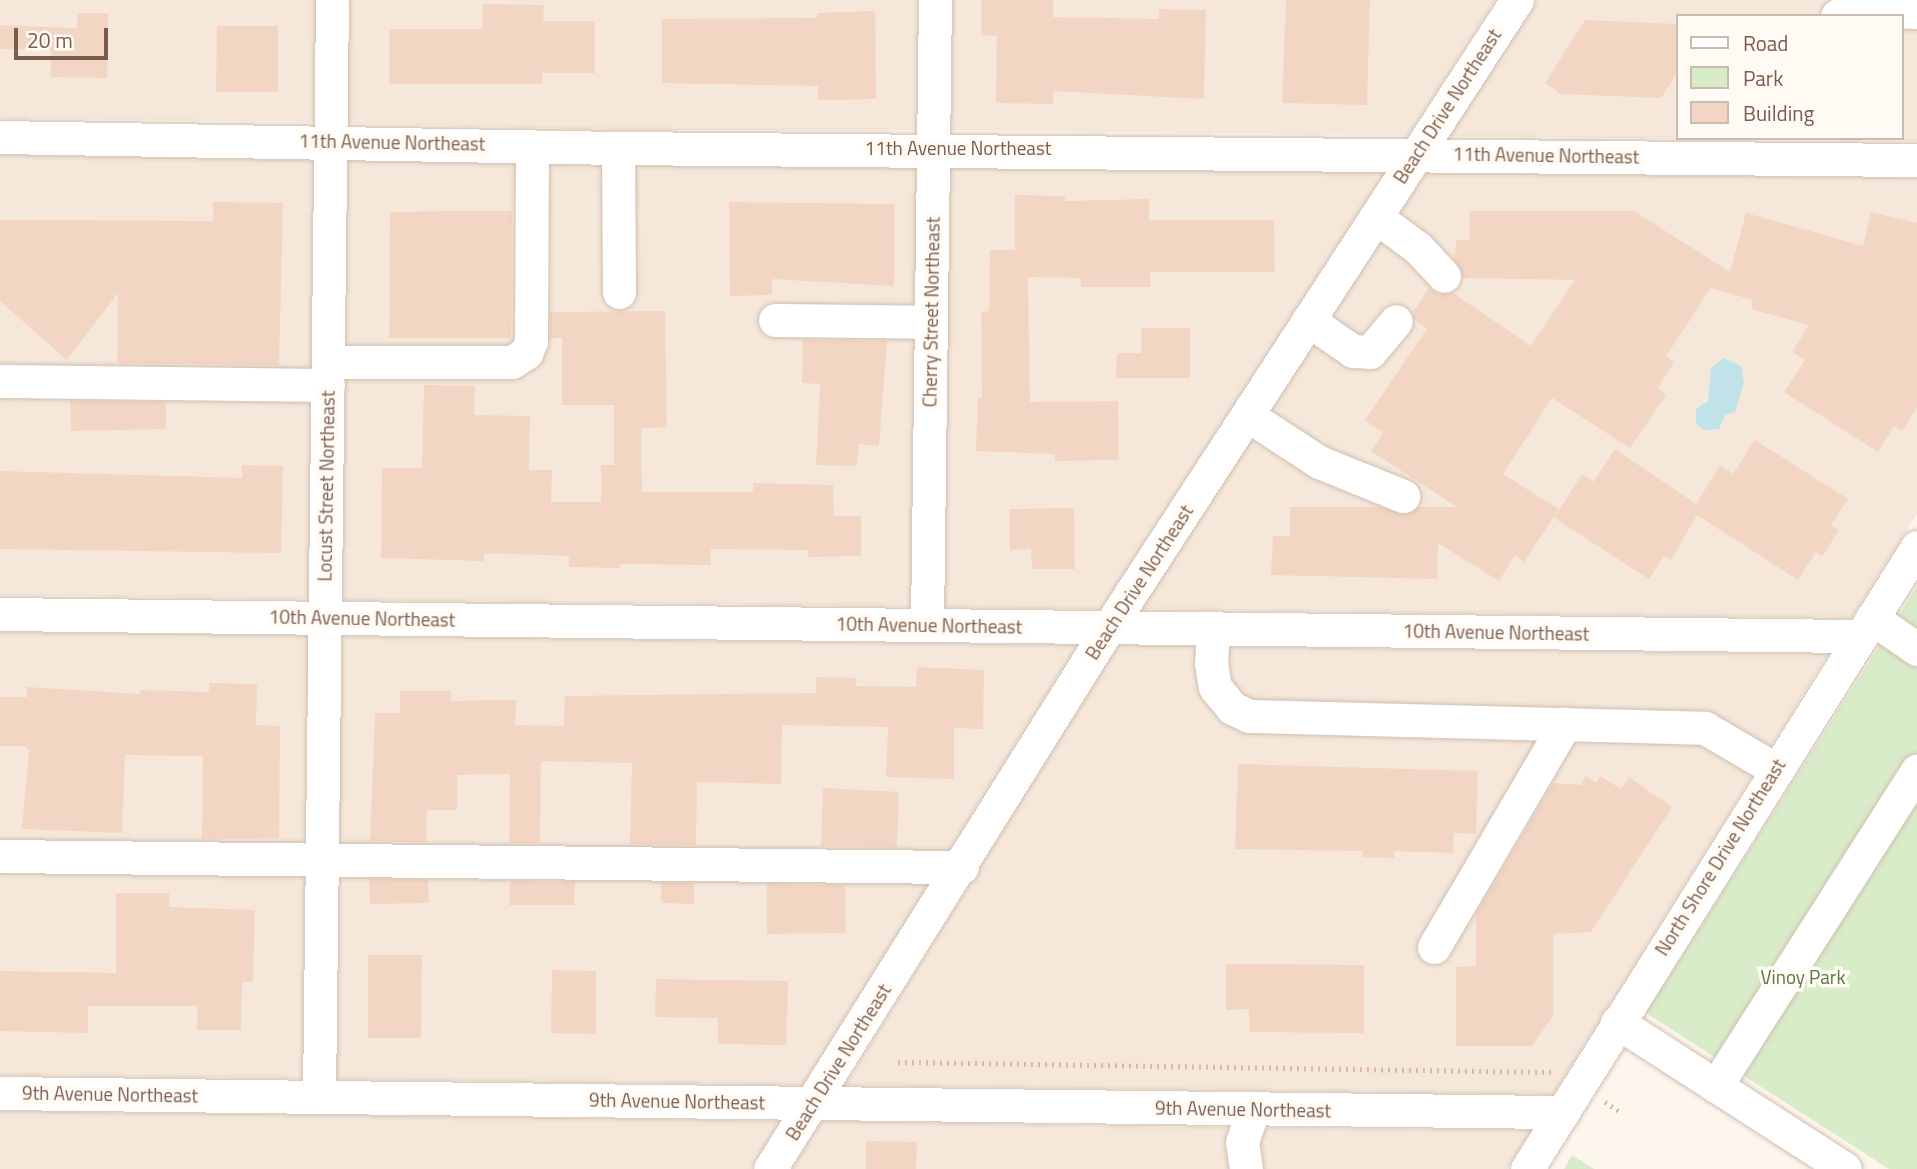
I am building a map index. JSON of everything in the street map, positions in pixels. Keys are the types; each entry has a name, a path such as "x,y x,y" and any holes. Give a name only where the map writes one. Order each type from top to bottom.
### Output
{"street":[{"name":"Locust Street Northeast","path":"319,1097 332,0"},
{"name":"Cherry Street Northeast","path":"927,625 935,0"},
{"name":"Beach Drive Northeast","path":"770,1169 930,911 962,867 1109,627 1517,0"},
{"path":"1840,14 1846,10 1917,12"},
{"name":"11th Avenue Northeast","path":"0,136 618,148 1416,153 1753,148 1917,160"},
{"path":"0,380 328,373 512,362 526,353 530,341 532,146"},
{"path":"618,148 618,292"},
{"path":"1376,217 1418,248 1444,276"},
{"path":"775,320 931,322"},
{"path":"1308,320 1353,351 1370,352 1395,321"},
{"path":"1247,415 1319,462 1403,496"},
{"name":"North Shore Drive Northeast","path":"1527,1169 1775,769 1917,547"},
{"name":"10th Avenue Northeast","path":"0,614 1213,628 1865,627"},
{"path":"1865,627 1917,649"},
{"path":"1213,628 1211,663 1215,687 1232,708 1249,716 1705,728 1775,769"},
{"path":"1434,947 1565,724"},
{"path":"1716,1086 1917,771"},
{"path":"0,856 962,867"},
{"path":"1617,1022 1846,1169"},
{"name":"9th Avenue Northeast","path":"0,1093 1253,1110 1570,1098"},
{"path":"1245,1169 1242,1142 1253,1110"}],"path":[{"path":"898,1062 1553,1072 1570,1098 1622,1114"}],"shaded area":[{"path":"0,0 316,0 315,122 0,118"},
{"path":"348,0 919,0 917,130 618,130 347,123"},
{"path":"951,0 1496,0 1408,135 950,130"},
{"path":"1537,0 1917,0 1917,141 1823,140 1903,140 1903,14 1675,14 1675,138 1448,136"},
{"path":"0,155 314,159 309,599 0,595"},
{"path":"346,159 617,166 917,166 911,606 341,600"},
{"path":"949,166 1385,172 1101,609 944,607"},
{"path":"1425,172 1917,178 1917,514 1851,618 1141,609"},
{"path":"0,632 308,635 303,1078 0,1075"},
{"path":"341,636 1078,645 806,1085 335,1079"},
{"path":"1117,645 1828,654 1554,1094 845,1085"},
{"path":"0,1111 782,1121 750,1169 0,1169"},
{"path":"822,1121 1532,1130 1507,1169 790,1169"}],"green space":[{"name":"Vinoy Park","path":"1917,587 1917,1169 1889,1169 1646,1013"},
{"path":"1572,1155 1594,1169 1564,1169"}],"water":[{"path":"1724,358 1741,366 1744,383 1735,412 1725,415 1719,429 1704,430 1696,423 1696,409 1708,401 1711,368"}],"building":[{"path":"981,0 1053,0 1053,17 1159,19 1159,9 1206,10 1204,99 1053,91 1053,104 996,103 997,36 981,35"},
{"path":"1286,0 1370,0 1367,105 1282,103"},
{"path":"483,4 544,5 543,21 595,21 595,73 542,73 542,84 389,84 389,29 482,29"},
{"path":"875,11 876,99 818,100 818,86 662,83 662,19 817,18 817,13"},
{"path":"77,13 108,13 107,78 51,77 51,50 0,49 0,25 77,28"},
{"path":"1585,20 1675,24 1675,76 1661,98 1561,94 1545,83"},
{"path":"217,26 278,26 278,92 216,92"},
{"path":"1015,195 1065,196 1065,201 1149,199 1149,220 1274,220 1275,272 1150,272 1150,287 1081,287 1081,278 1028,277 1030,402 1118,401 1119,460 1055,461 1055,454 976,451 978,397 982,398 981,312 989,311 990,250 1015,250"},
{"path":"213,202 283,203 279,365 117,363 118,293 67,360 0,301 0,220 213,221"},
{"path":"729,202 895,204 894,286 772,279 772,295 730,296"},
{"path":"512,211 511,338 389,338 390,212"},
{"path":"1470,211 1634,211 1730,272 1746,213 1863,246 1871,212 1917,223 1917,408 1902,431 1894,426 1878,452 1784,392 1805,360 1792,352 1809,325 1751,309 1753,300 1711,288 1666,356 1674,362 1658,388 1666,395 1630,448 1552,398 1503,474 1559,509 1524,562 1515,555 1499,581 1438,543 1437,579 1271,575 1273,536 1290,536 1290,507 1380,507 1405,515 1418,507 1457,507 1371,451 1383,433 1365,420 1427,329 1415,320 1413,312 1429,288 1439,295 1453,293 1531,346 1575,280 1463,278 1455,260 1456,240 1469,240"},
{"path":"665,311 667,427 641,428 642,492 753,492 753,483 833,485 834,516 861,516 861,556 808,557 808,550 711,549 711,565 620,564 620,568 569,567 569,556 484,553 484,561 381,558 382,468 422,468 424,385 475,386 474,415 530,416 529,470 552,470 551,502 601,502 601,465 614,465 614,405 562,405 562,338 550,338 550,312"},
{"path":"1141,328 1190,328 1190,378 1116,378 1117,353 1141,353"},
{"path":"803,340 887,341 879,446 859,444 857,466 816,465 820,384 802,383"},
{"path":"70,401 166,402 166,429 71,431"},
{"path":"1755,440 1848,499 1831,525 1839,530 1822,557 1816,552 1798,580 1697,515 1671,560 1664,556 1649,579 1554,518 1582,474 1593,482 1615,449 1696,504 1720,465 1733,474"},
{"path":"242,465 283,466 281,553 0,549 0,471 242,478"},
{"path":"1074,508 1075,569 1032,569 1031,549 1010,550 1009,509"},
{"path":"917,667 984,670 983,729 954,728 954,779 886,777 888,727 782,725 781,784 697,782 696,845 630,844 632,763 541,761 540,843 509,843 510,774 457,775 457,810 427,810 426,842 370,841 375,713 400,713 400,691 451,691 451,701 516,700 515,725 564,726 565,696 816,693 816,677 857,678 856,686 916,687"},
{"path":"209,683 257,684 256,725 280,726 279,838 202,839 203,756 125,755 122,833 22,829 29,751 25,746 0,746 0,697 27,697 27,687 140,694 140,690 209,692"},
{"path":"1238,764 1478,771 1476,834 1454,833 1453,853 1394,851 1394,858 1362,857 1363,851 1235,849"},
{"path":"1586,776 1596,783 1600,776 1621,789 1629,777 1672,807 1591,932 1553,934 1553,1016 1532,1046 1456,1046 1456,967 1476,966 1476,914 1553,783 1581,785"},
{"path":"823,788 899,792 897,847 821,846"},
{"path":"369,879 428,880 429,903 370,904"},
{"path":"510,881 575,882 574,905 509,905"},
{"path":"661,883 694,883 694,904 661,903"},
{"path":"767,884 845,885 846,933 767,934"},
{"path":"116,893 169,893 169,907 255,910 253,982 242,982 241,1030 197,1030 197,1006 88,1006 88,1033 0,1031 0,971 116,973"},
{"path":"368,955 422,955 421,1038 368,1038"},
{"path":"1226,964 1364,965 1364,1033 1249,1032 1249,1009 1226,1010"},
{"path":"552,970 596,971 596,1034 551,1033"},
{"path":"656,979 788,981 786,1045 718,1044 718,1018 655,1017"},
{"path":"866,1141 917,1142 916,1169 866,1169"}]}
